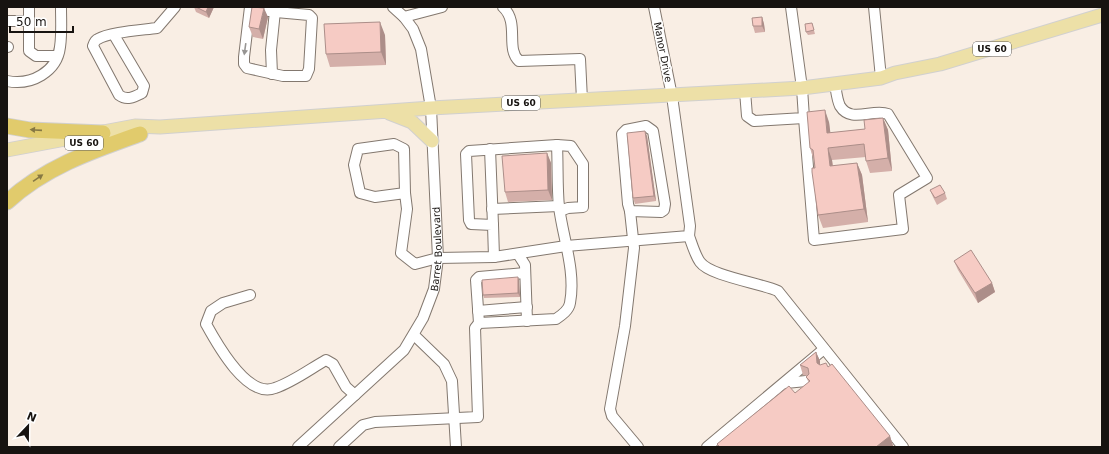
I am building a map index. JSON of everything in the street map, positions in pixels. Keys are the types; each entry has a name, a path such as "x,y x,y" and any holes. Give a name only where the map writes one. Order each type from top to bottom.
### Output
{"highway":[{"path":"7,126 45,131 103,132"},
{"path":"7,202 58,166 97,149 140,134"}],"main road":[{"name":"US 60","path":"7,150 135,126 160,127 431,108 745,92 835,84 881,78 895,73 940,64 1102,15"},
{"path":"384,111 412,122 432,141"},
{"name":"US 60","path":"7,158 64,146 140,134 160,127"}],"street":[{"path":"29,7 29,51 36,56 57,56"},
{"path":"7,81 14,83 27,82 48,71 54,63 60,48 61,7"},
{"path":"114,35 144,86 142,93 132,98 125,98 119,95 93,46 96,40 114,35 157,28 175,7"},
{"name":"Barret Boulevard","path":"298,447 404,350 414,335 431,299 438,258 431,108 421,48 413,29 404,17 393,7"},
{"path":"404,17 442,7"},
{"path":"503,7 511,15 514,52 519,61 580,59 582,100"},
{"name":"Manor Drive","path":"654,7 672,96 690,226 689,236"},
{"path":"790,7 802,88 814,240 903,229 899,195 926,178 888,114 882,112 855,116 848,113 840,106 835,84"},
{"path":"874,7 881,78"},
{"path":"250,9 275,9 309,15 312,18 309,69 306,76 283,76 247,68 244,64 250,9"},
{"path":"272,74 271,50 275,9"},
{"path":"7,20 29,21"},
{"path":"745,92 747,116 754,121 804,118"},
{"path":"630,211 661,212 664,210 653,131 646,126 626,130 622,134 627,197 634,240 625,326 620,358 610,400 612,416 638,447"},
{"path":"405,193 375,197 360,193 354,165 358,149 394,144 404,149 407,209 401,253 415,264 438,258 494,257 566,246 689,236 700,263 718,273 768,287 778,292 903,447"},
{"path":"339,447 363,425 375,422 478,417 474,328 479,323 556,319 570,306 572,292 569,260 560,208 557,146"},
{"path":"492,209 583,208 583,164 571,146 469,151 466,154 469,220 471,224 493,226"},
{"path":"490,149 494,257"},
{"path":"518,254 525,265 527,321"},
{"path":"479,323 476,280 479,277 525,273"},
{"path":"250,295 223,303 211,311 206,324 230,362 246,380 258,389 274,389 326,360 332,364 346,387 355,395"},
{"path":"478,310 526,307"},
{"path":"414,335 438,358 448,371 452,381 456,447"},
{"path":"708,447 786,383 824,349"},
{"path":"825,368 833,360"},
{"path":"786,383 806,381"}],"building":[{"path":"196,7 208,7 206,12"},
{"path":"252,7 264,8 259,29 249,27"},
{"path":"762,17 762,26 753,26 752,18"},
{"path":"380,22 381,52 326,54 324,24"},
{"path":"812,23 814,30 806,32 805,24"},
{"path":"825,110 827,133 865,129 864,120 883,118 888,158 866,161 864,144 828,148 830,166 857,163 864,209 818,215 812,172 812,168 815,168 813,150 810,148 807,112"},
{"path":"645,131 654,196 633,198 627,133"},
{"path":"547,153 548,190 505,192 502,156"},
{"path":"940,185 945,193 935,198 930,190"},
{"path":"971,250 992,283 975,293 954,261"},
{"path":"518,277 518,293 483,295 482,280"},
{"path":"816,352 817,363 820,365 826,363 828,367 832,364 890,436 876,447 720,447 717,444 789,386 795,393 810,381 806,377 809,374 808,368 800,365"}]}
